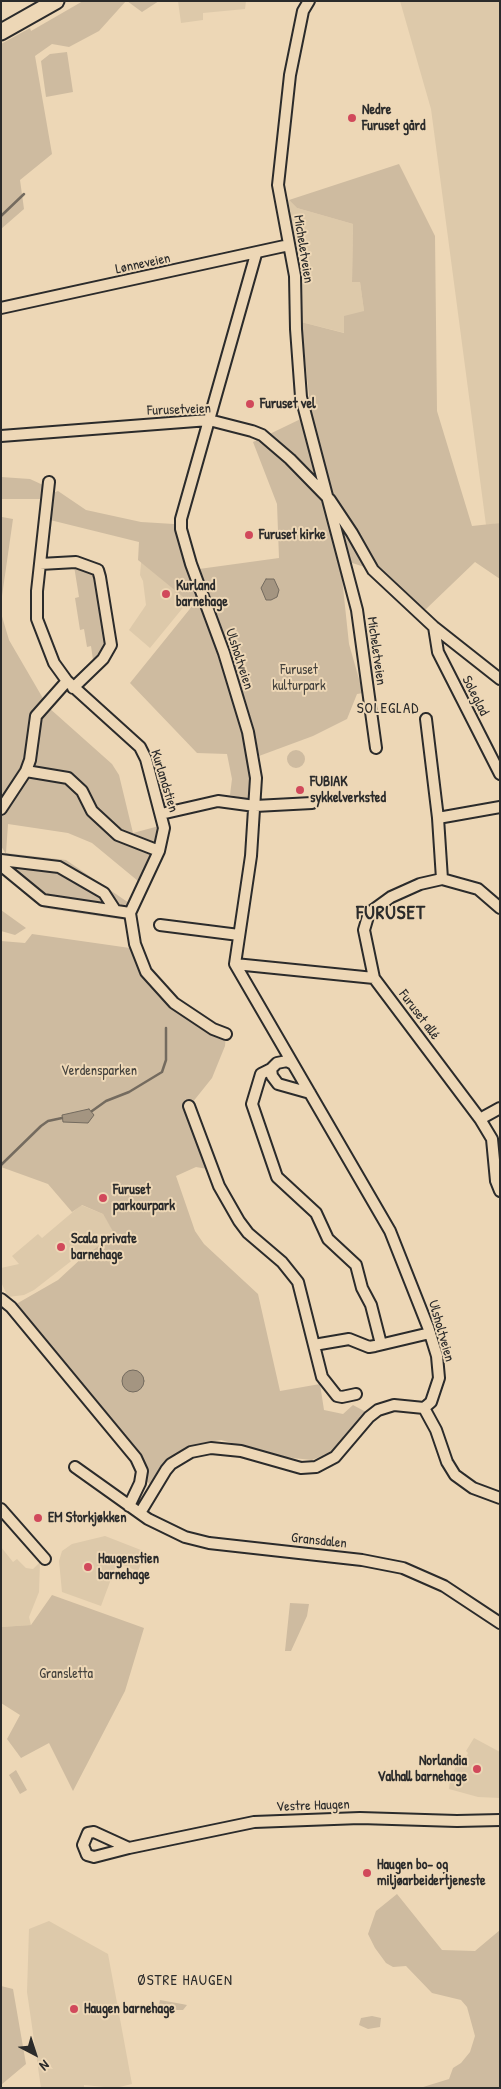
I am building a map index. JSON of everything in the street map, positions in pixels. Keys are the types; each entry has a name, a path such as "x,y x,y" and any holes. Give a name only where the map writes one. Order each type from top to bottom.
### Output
{"main road":[{"path":"1,32 56,1"}],"street":[{"name":"Micheletveien","path":"309,1 303,11 290,75 278,168 278,185 296,290 296,329 301,397 320,466 322,481 330,500 357,610 376,748"},
{"name":"Lønneveien","path":"1,308 256,254 289,245"},
{"name":"Ulsholtveien","path":"256,254 181,519 181,529 191,564 224,653 248,732 256,778 250,863 235,964 390,1231 430,1333 437,1356 440,1378 431,1402 424,1408"},
{"name":"Furusetveien","path":"1,436 209,420 252,430 262,435 290,459 330,500"},
{"name":"Kurlandstien","path":"49,482 36,599 37,619 54,663 70,684 140,747 146,759 164,828 159,851 130,913"},
{"name":"Micheletveien","path":"330,500 374,570 434,627 500,679"},
{"path":"1,809 26,771 30,760 36,716 70,684 103,660 112,645 98,570 76,562 40,564"},
{"name":"Soleglad","path":"434,627 438,652 500,774"},
{"path":"426,719 438,818 442,879"},
{"path":"26,771 68,778 82,791 92,811 118,835 159,851"},
{"path":"160,814 218,801 255,806 312,803"},
{"path":"438,818 500,807"},
{"path":"115,910 104,893 59,867 1,861 4,868 43,900 130,913 135,944 146,972 174,1003 213,1029 226,1034"},
{"path":"235,964 374,978 364,930 370,913 391,897 420,884 442,879 478,888 500,908"},
{"path":"160,925 239,935"},
{"name":"Furuset allé","path":"374,978 480,1119 492,1139 496,1181 500,1191"},
{"path":"293,1064 286,1061 277,1063 271,1069 261,1074 252,1104 277,1176 316,1213 328,1239 356,1265 362,1288 371,1305 381,1344"},
{"path":"271,1069 272,1076 278,1084 310,1093"},
{"path":"189,1106 219,1186 239,1221 248,1233 282,1262 298,1282 319,1370 332,1392 342,1397 356,1394"},
{"path":"480,1119 500,1108"},
{"path":"1,1298 11,1307 136,1458 142,1471 140,1484 129,1506"},
{"path":"314,1345 349,1339 369,1347 430,1333"},
{"path":"140,1513 160,1479 172,1464 200,1449 241,1451 301,1468 316,1467 335,1456 369,1417 378,1410 394,1405 424,1408 436,1430 447,1462 455,1475 474,1488 500,1498"},
{"name":"Gransdalen","path":"74,1467 129,1506 176,1533 209,1543 362,1560 403,1568 444,1586 500,1623"},
{"path":"1,1509 45,1559"},
{"name":"Vestre Haugen","path":"129,1848 263,1822 360,1818 457,1821 500,1820"}],"shaded area":[{"path":"178,1 246,1 245,9 203,13 203,20 181,23"},
{"path":"400,1 500,1 500,523 486,525 431,109"},
{"path":"289,200 297,208 353,224 352,281 360,282 364,311 345,333 301,322 298,266 287,201"},
{"name":"Kurland barnehage","path":"143,541 180,576 190,603 189,605 186,604 150,648 129,630 146,605 143,581 140,575"},
{"path":"266,579 274,579 279,590 277,597 271,600 266,600 261,588"},
{"path":"89,1109 94,1115 88,1123 63,1122 62,1115"},
{"name":"Scala private barnehage","path":"81,1205 103,1214 116,1235 84,1256 79,1255 34,1290 24,1295 8,1297 1,1282 1,1268 19,1264 12,1256 38,1234 42,1238"},
{"path":"133,1370 141,1373 144,1381 141,1389 133,1392 125,1389 122,1381 125,1373"},
{"name":"Haugenstien barnehage","path":"105,1536 146,1552 138,1571 117,1563 101,1606 62,1592 59,1561 62,1551 72,1544"},
{"path":"1,1547 13,1562 17,1559 26,1568 33,1569 40,1562 39,1592 29,1617 31,1625 1,1627"},
{"name":"Norlandia Valhall barnehage","path":"474,1738 500,1752 500,1798 478,1797 449,1789 450,1779 461,1756 466,1757 468,1753 466,1751"},
{"name":"Haugen barnehage","path":"49,1921 108,1954 132,2084 115,2088 84,2085 84,2088 41,2088 27,1992 29,1929"}],"green space":[{"path":"83,1 126,1 99,31 69,47 52,44 35,56 52,154 20,180 24,209 1,229 1,44 30,28 31,31"},
{"path":"127,1 159,1 142,12"},
{"path":"67,52 73,92 46,97 41,61 50,54"},
{"name":"Furuset kulturpark","path":"399,164 435,236 437,411 472,526 500,523 500,579 475,562 425,610 383,573 340,559 349,644 363,693 357,694 347,719 313,736 259,756 254,729 239,682 199,569 279,558 277,504 253,442 311,414 301,322 344,333 344,316 364,311 360,282 352,282 353,224 297,208 289,200"},
{"path":"1,477 30,479 43,485 40,499 1,499"},
{"path":"58,491 86,510 141,522 174,524 244,734 252,778 250,800 230,795 232,779 227,754 197,753 130,683 193,605 138,560 139,542 46,519 50,494"},
{"path":"1,506 2,517 13,519 1,603"},
{"path":"74,566 90,572 96,578 107,643 104,651 93,660 91,646 87,647 84,629 80,630 75,598 79,597"},
{"path":"1,613 9,640 48,707 112,764 119,775 133,833 159,826 153,851 138,881 92,843 68,833 8,824 6,853 66,860 129,903 125,920 44,908 1,872 6,854 1,846"},
{"path":"296,750 302,753 305,759 302,765 296,768 290,765 287,759 290,753"},
{"path":"1,910 26,928 15,935 1,931"},
{"name":"Verdensparken","path":"32,934 130,948 142,973 172,1007 226,1034 225,1046 212,1078 192,1103 213,1170 196,1167 176,1176 195,1231 204,1244 258,1294 280,1391 320,1384 324,1410 343,1414 353,1405 366,1412 336,1450 312,1460 283,1457 221,1440 196,1444 166,1460 151,1485 144,1479 142,1471 11,1307 58,1280 84,1256 115,1235 103,1214 82,1205 72,1212 48,1184 1,1167 1,941 25,943"},
{"name":"Gransletta","path":"52,1595 144,1628 125,1691 73,1791 49,1743 21,1758 7,1739 20,1715 1,1703 1,1627 31,1625"},
{"path":"290,1603 309,1604 307,1616 291,1651 285,1651"},
{"path":"16,1770 27,1790 20,1794 9,1775"},
{"path":"397,1894 442,1950 475,1951 500,1930 500,2088 420,2088 449,2079 453,2068 461,2063 470,2052 475,2036 467,2007 461,2000 432,1993 406,1966 393,1967 386,1963 375,1948 368,1934 376,1911"},
{"path":"1,1986 13,1989 26,2064 1,2085"},
{"path":"160,2000 187,2005 183,2010 177,2010 159,2005"},
{"path":"372,2016 381,2018 380,2027 368,2029 359,2025 361,2018"}],"waterway":[{"path":"1,216 24,194"},
{"path":"92,1111 106,1101 129,1092 162,1072 166,1060 166,1028"},
{"path":"1,1165 41,1126 48,1121 62,1118"}],"place":[{"name":"Nedre Furuset gård","path":"352,118"},
{"name":"Furuset vel","path":"250,404"},
{"name":"Furuset kirke","path":"249,535"},
{"name":"Kurland barnehage","path":"166,594"},
{"name":"FUBIAK sykkelverksted","path":"300,790"},
{"name":"Furuset parkourpark","path":"103,1198"},
{"name":"Scala private barnehage","path":"61,1247"},
{"name":"EM Storkjøkken","path":"38,1518"},
{"name":"Haugenstien barnehage","path":"88,1567"},
{"name":"Norlandia Valhall barnehage","path":"477,1769"},
{"name":"Haugen bo- og miljøarbeidertjeneste","path":"367,1873"},
{"name":"Haugen barnehage","path":"74,2009"}],"district":[{"name":"SOLEGLAD","path":"388,709"},
{"name":"FURUSET","path":"391,914"},
{"name":"ØSTRE HAUGEN","path":"185,1981"}]}
